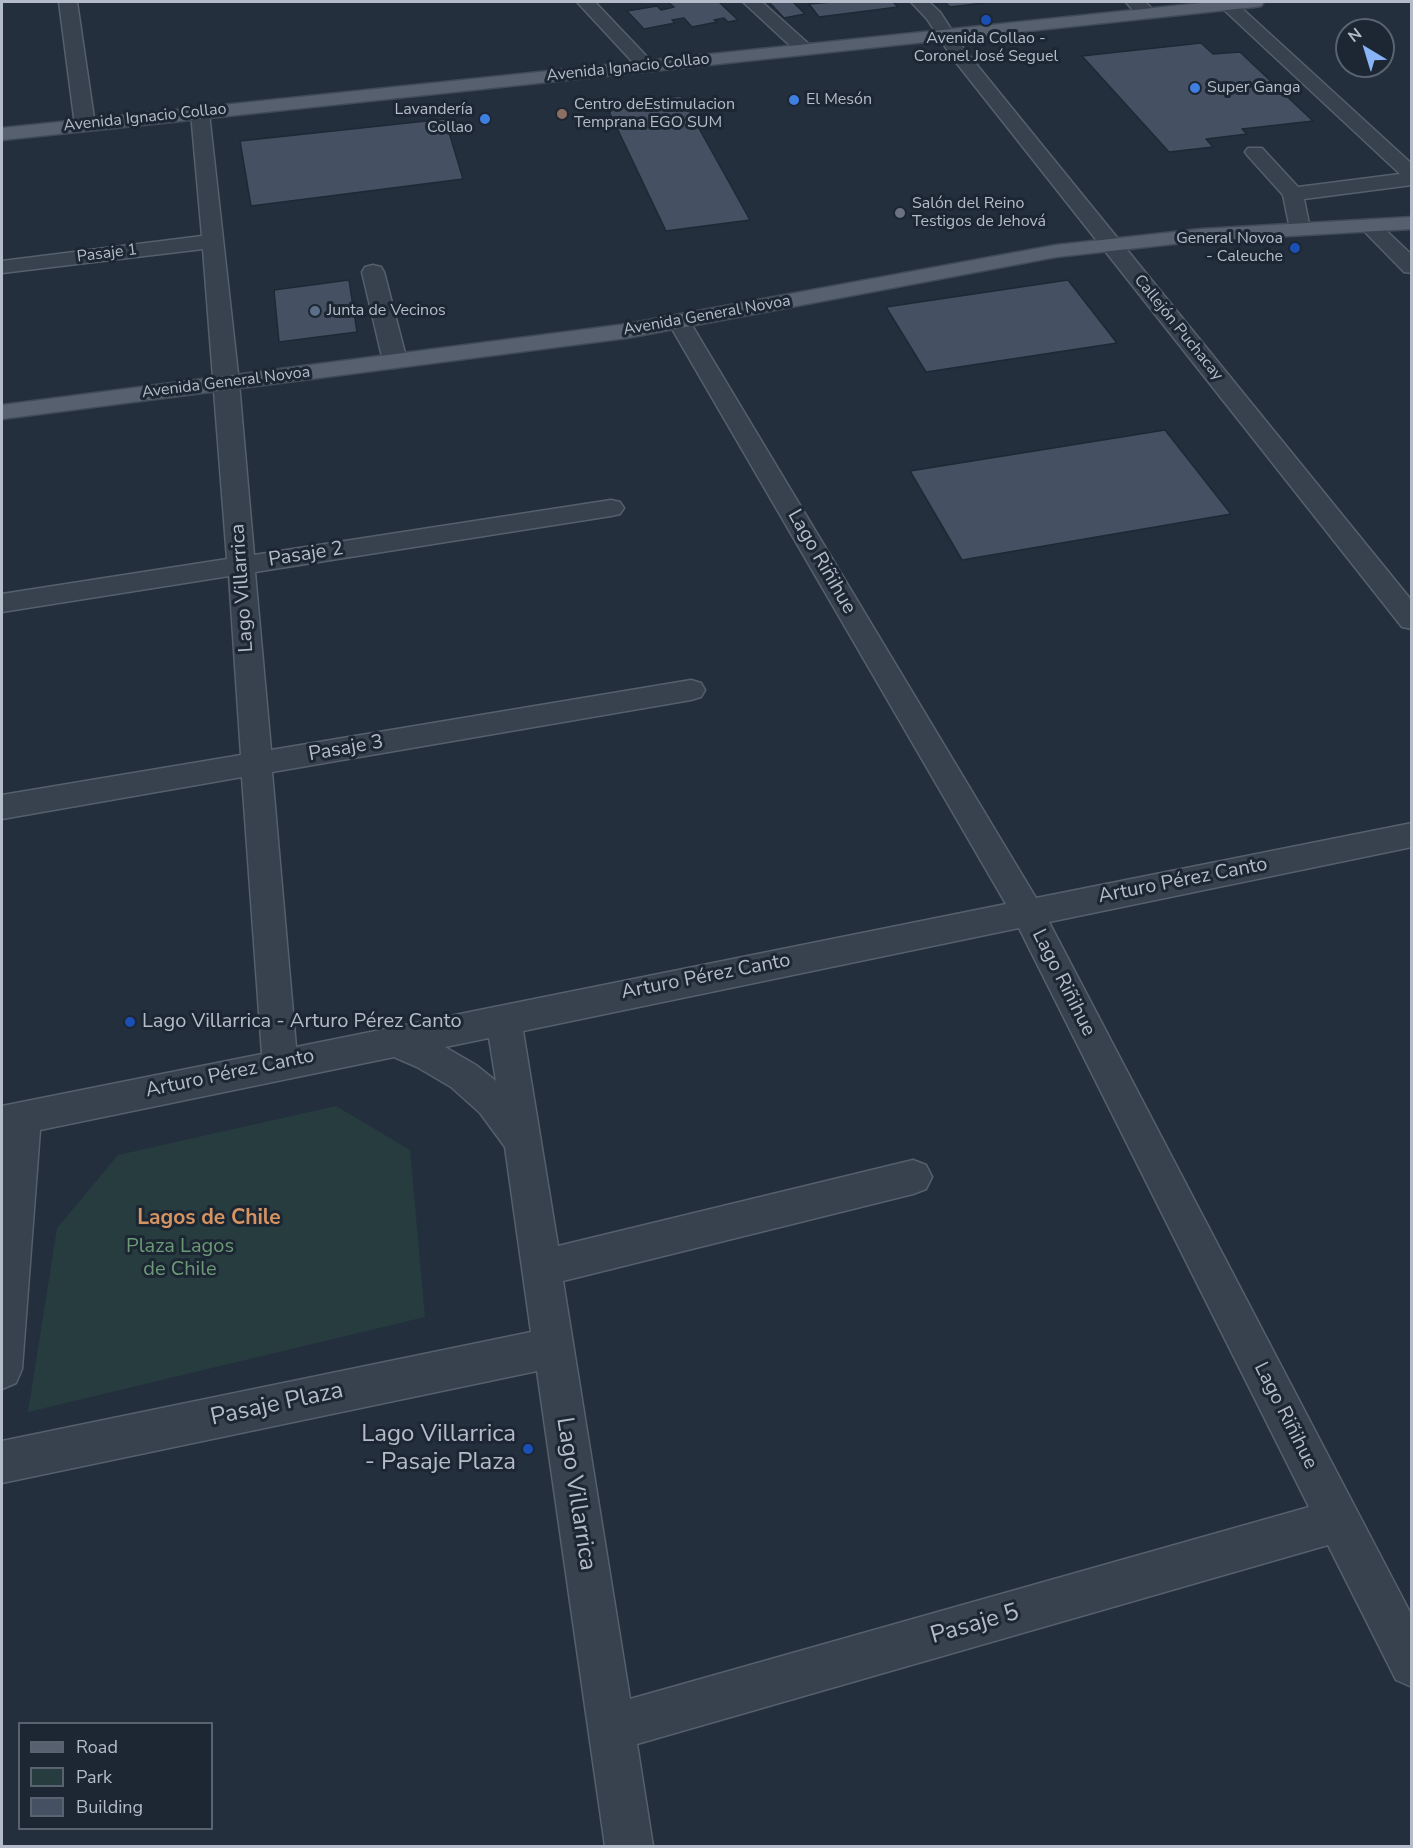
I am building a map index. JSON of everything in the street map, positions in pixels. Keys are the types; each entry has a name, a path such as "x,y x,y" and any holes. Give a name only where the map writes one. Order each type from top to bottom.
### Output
{"main road":[{"name":"Avenida Ignacio Collao","path":"2,134 945,34 1142,7 1255,2"},
{"name":"Avenida General Novoa","path":"2,412 567,339 679,322 982,263 1110,244 1201,235 1412,223"}],"street":[{"path":"68,2 85,125"},
{"path":"586,2 646,66"},
{"path":"752,2 804,49"},
{"name":"Callejón Puchacay","path":"920,2 1110,244 1412,620"},
{"path":"1228,4 1412,177"},
{"name":"Lago Villarrica","path":"201,113 227,382 280,1064"},
{"path":"1255,152 1293,194 1300,230"},
{"path":"1293,194 1412,177"},
{"path":"1370,226 1412,267"},
{"name":"Pasaje 1","path":"2,267 213,241"},
{"path":"373,272 395,361"},
{"name":"Lago Riñihue","path":"679,322 1027,912 1412,1664"},
{"name":"Pasaje 2","path":"2,603 611,508"},
{"name":"Pasaje 3","path":"2,807 691,690"},
{"name":"Arturo Pérez Canto","path":"12,1120 391,1041 1412,835"},
{"name":"Lago Villarrica","path":"504,1018 629,1846"},
{"name":"Lago Villarrica","path":"391,1041 419,1049 468,1077 495,1102 522,1142"},
{"path":"2,1369 12,1120"},
{"path":"542,1268 913,1177"},
{"name":"Pasaje Plaza","path":"2,1462 553,1348"},
{"name":"Pasaje 5","path":"611,1728 1338,1521"}],"green space":[{"name":"Plaza Lagos de Chile","path":"336,1106 410,1150 425,1317 28,1412 57,1228 118,1155"}],"building":[{"path":"668,2 719,2 738,20 728,22 724,18 714,20 717,22 692,27 684,18 672,20 675,23 644,29 627,11 657,6 661,10 674,7"},
{"path":"769,2 793,2 805,14 784,18"},
{"path":"893,2 898,7 819,17 809,4"},
{"path":"945,2 992,2 950,7"},
{"name":"Super Ganga","path":"1201,43 1213,54 1240,52 1313,121 1242,129 1247,134 1206,139 1213,147 1169,152 1082,56"},
{"path":"681,96 750,220 666,231 606,105"},
{"path":"445,119 463,179 251,206 240,141"},
{"name":"Junta de Vecinos","path":"349,280 357,332 279,342 274,290"},
{"path":"1068,280 1117,343 926,372 886,307"},
{"path":"1165,430 1231,514 962,560 910,471"}],"place":[{"name":"Avenida Collao - Coronel José Seguel","path":"986,20"},
{"name":"Super Ganga","path":"1195,88"},
{"name":"El Mesón","path":"794,100"},
{"name":"Centro deEstimulacion Temprana EGO SUM","path":"562,114"},
{"name":"Lavandería Collao","path":"485,119"},
{"name":"Salón del Reino Testigos de Jehová","path":"900,213"},
{"name":"General Novoa - Caleuche","path":"1295,248"},
{"name":"Junta de Vecinos","path":"315,311"},
{"name":"Lago Villarrica - Arturo Pérez Canto","path":"130,1022"},
{"name":"Lago Villarrica - Pasaje Plaza","path":"528,1449"}],"district":[{"name":"Lagos de Chile","path":"209,1219"}]}
